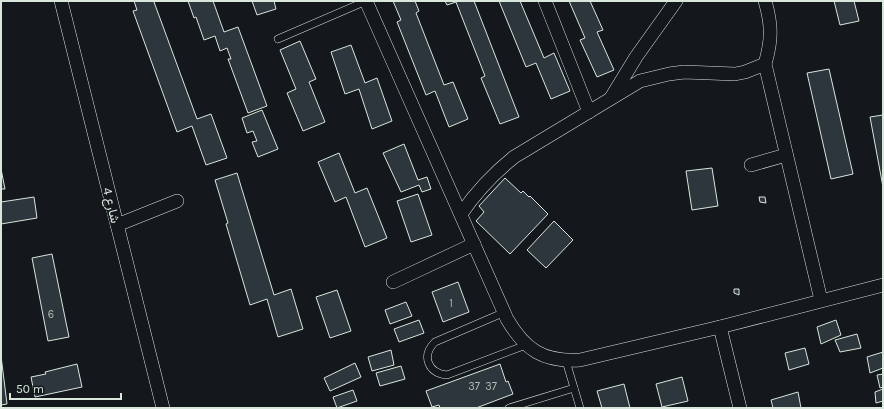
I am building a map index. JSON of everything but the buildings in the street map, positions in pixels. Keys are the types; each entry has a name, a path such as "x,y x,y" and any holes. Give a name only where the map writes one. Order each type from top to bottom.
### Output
{"street":[{"name":"شارع 4","path":"61,1 163,408"},
{"path":"366,1 474,244 516,334 526,345 545,357 566,361 580,360 883,286"},
{"path":"545,1 589,112"},
{"path":"610,100 636,57 676,1"},
{"path":"765,1 770,17 771,36 764,64 821,300"},
{"path":"461,214 480,188 499,169 514,157 640,81 684,72 734,74 745,72 764,64"},
{"path":"751,165 786,155"},
{"path":"117,225 177,201"},
{"path":"393,282 474,244"},
{"path":"720,327 740,408"}],"lane":[{"path":"278,39 366,1"},
{"path":"505,312 435,342 428,352 431,368 441,374 447,375 526,345"},
{"path":"566,361 580,408"},
{"path":"509,408 574,388"}]}
